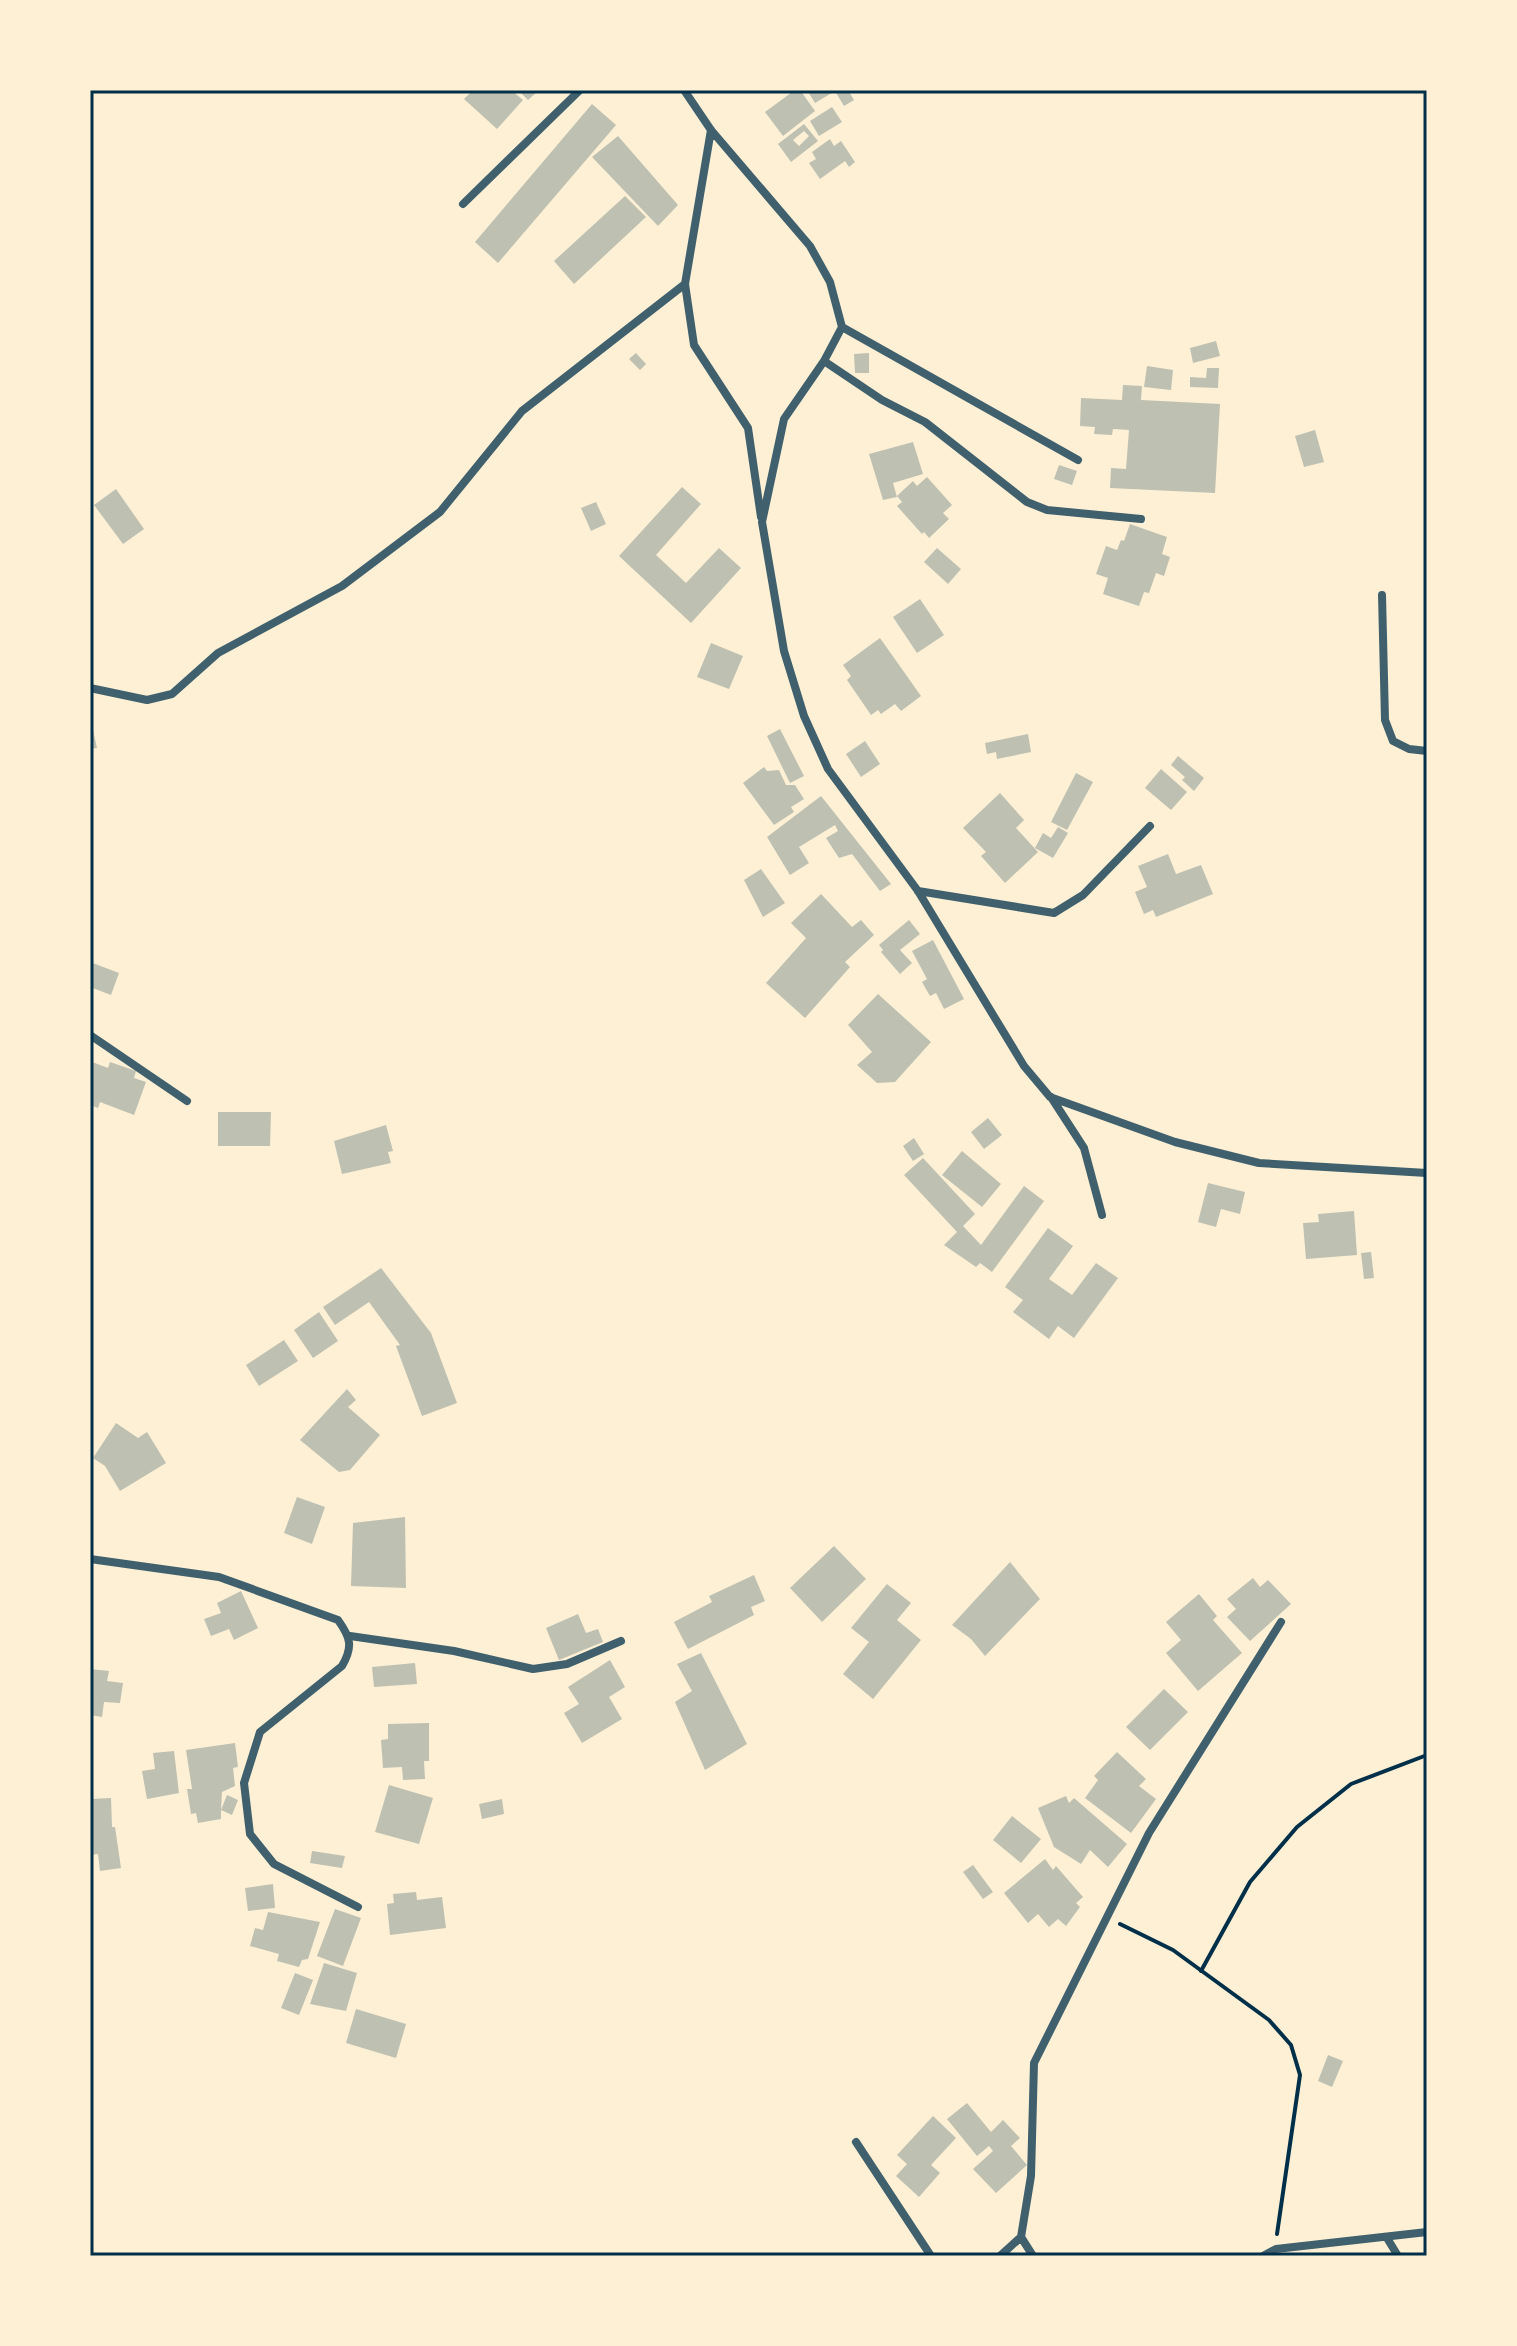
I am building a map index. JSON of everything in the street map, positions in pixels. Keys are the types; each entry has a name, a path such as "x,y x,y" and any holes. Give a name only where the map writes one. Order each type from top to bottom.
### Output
{"street":[{"path":"463,204 580,90"},
{"path":"684,90 711,130 810,246 830,282 842,327 824,361 784,419 762,522"},
{"path":"711,130 685,284 694,345 748,428 784,651 804,716 828,769 918,891 1024,1066 1050,1097 1084,1148 1102,1215"},
{"path":"90,688 147,700 172,694 218,653 342,586 440,512 522,411 685,284"},
{"path":"842,327 1078,460"},
{"path":"824,361 882,400 925,422 1027,502 1047,510 1141,519"},
{"path":"1382,595 1385,720 1393,741 1409,749 1427,751"},
{"path":"918,891 1054,913 1083,895 1150,826"},
{"path":"90,1035 187,1101"},
{"path":"1050,1097 1175,1142 1259,1163 1427,1173"},
{"path":"90,1559 219,1577 338,1620 350,1636 350,1651 342,1666 260,1732 244,1783 250,1834 274,1864 358,1907"},
{"path":"1000,2256 1021,2237 1031,2176 1034,2063 1149,1833 1281,1622"},
{"path":"350,1636 454,1651 533,1669 567,1664 621,1641"},
{"path":"856,2142 931,2256"},
{"path":"1263,2256 1276,2249 1427,2232"},
{"path":"1021,2237 1033,2256"},
{"path":"1387,2238 1398,2256"}],"path":[{"path":"1201,1971 1250,1882 1297,1827 1351,1784 1427,1755"},
{"path":"1106,1917 1173,1950 1269,2020 1291,2045 1300,2075 1276,2249"}],"building":[{"path":"473,90 511,90 523,100 497,129 464,99"},
{"path":"518,90 539,90 528,100"},
{"path":"795,90 800,90 815,111 783,136 765,112"},
{"path":"807,90 848,90 854,100 844,106 835,91 815,103"},
{"path":"592,104 616,125 498,263 475,242"},
{"path":"832,107 842,122 819,136 810,121"},
{"path":"804,124 818,141 791,162 778,144","holes":["804,131 809,136 799,146 793,140"]},
{"path":"618,136 678,205 658,226 592,157"},
{"path":"830,139 834,146 841,141 855,162 849,167 845,161 820,179 809,163 816,159 812,152"},
{"path":"625,196 646,217 574,284 554,261"},
{"path":"1216,341 1220,356 1193,363 1190,348"},
{"path":"636,353 646,364 640,370 629,359"},
{"path":"869,353 869,373 855,373 854,354"},
{"path":"1147,366 1173,370 1171,390 1144,387"},
{"path":"1207,368 1219,368 1218,388 1190,387 1190,377 1206,378"},
{"path":"1123,385 1142,386 1141,400 1220,404 1215,493 1110,488 1111,468 1126,469 1129,430 1113,429 1112,435 1094,434 1095,427 1080,426 1081,398 1122,400"},
{"path":"1315,430 1324,462 1304,467 1295,436"},
{"path":"913,442 923,474 893,483 897,497 883,500 869,454"},
{"path":"1059,465 1077,471 1072,485 1054,479"},
{"path":"927,477 952,505 943,513 949,519 929,538 897,506 902,502 897,496 913,481 917,486"},
{"path":"682,487 701,504 656,555 686,583 719,548 741,568 691,623 619,556"},
{"path":"116,489 144,529 123,544 94,505"},
{"path":"596,502 606,524 591,531 581,508"},
{"path":"1130,524 1167,537 1162,554 1170,557 1164,576 1156,573 1149,593 1144,592 1139,606 1103,594 1108,578 1096,574 1106,546 1117,550"},
{"path":"937,548 961,569 948,584 924,562"},
{"path":"920,599 944,635 917,653 893,617"},
{"path":"880,638 921,696 901,711 895,704 881,714 878,710 871,715 847,680 851,676 843,665"},
{"path":"711,643 743,656 729,689 697,677"},
{"path":"90,716 97,748 90,749"},
{"path":"780,729 804,776 790,783 767,736"},
{"path":"1028,734 1031,752 997,759 996,752 987,754 985,743"},
{"path":"865,741 880,764 861,777 846,754"},
{"path":"1178,756 1204,778 1194,791 1182,780 1185,777 1171,765"},
{"path":"764,767 767,771 779,770 786,785 795,785 804,799 791,807 794,812 774,825 743,783"},
{"path":"1161,769 1187,792 1171,810 1145,788"},
{"path":"1076,773 1093,782 1067,830 1051,822"},
{"path":"1000,793 1024,820 1016,828 1038,852 1005,883 981,856 986,852 963,828"},
{"path":"821,796 891,884 880,891 852,854 839,858 826,838 838,831 835,825 799,847 809,863 790,875 767,837"},
{"path":"1058,827 1068,833 1053,858 1035,848 1043,833 1051,838"},
{"path":"1168,854 1176,874 1201,865 1213,894 1156,917 1153,910 1144,914 1135,892 1147,887 1138,866"},
{"path":"761,869 785,903 763,917 744,880"},
{"path":"821,894 852,927 861,920 874,935 845,962 850,967 805,1018 766,983 806,938 791,923"},
{"path":"909,920 920,934 900,950 912,963 900,974 881,952 883,950 879,945"},
{"path":"933,940 964,999 944,1009 936,993 930,996 922,982 927,979 912,951"},
{"path":"90,962 119,973 111,995 90,987"},
{"path":"878,994 931,1042 895,1082 877,1083 857,1065 872,1052 848,1025"},
{"path":"92,1062 108,1068 110,1062 136,1071 134,1078 146,1082 134,1115 100,1102 98,1108 90,1105"},
{"path":"218,1112 271,1112 270,1146 218,1146"},
{"path":"988,1118 1002,1135 984,1149 971,1132"},
{"path":"386,1125 393,1151 388,1152 391,1163 342,1174 334,1141"},
{"path":"914,1138 924,1154 913,1161 903,1146"},
{"path":"962,1151 1001,1184 982,1207 942,1175"},
{"path":"923,1158 975,1214 963,1226 981,1245 1024,1186 1044,1201 992,1272 980,1263 976,1267 944,1245 957,1232 904,1175"},
{"path":"1208,1183 1245,1192 1240,1214 1221,1209 1216,1227 1198,1222"},
{"path":"1354,1211 1357,1255 1306,1259 1303,1223 1319,1222 1318,1214"},
{"path":"1048,1228 1073,1246 1049,1279 1072,1295 1096,1263 1118,1278 1074,1338 1058,1326 1049,1339 1013,1312 1023,1300 1005,1287"},
{"path":"1371,1252 1374,1278 1364,1279 1361,1253"},
{"path":"381,1268 431,1333 457,1403 422,1416 396,1346 400,1345 369,1302 335,1325 323,1307"},
{"path":"319,1312 338,1341 313,1358 294,1330"},
{"path":"284,1340 298,1361 259,1386 246,1365"},
{"path":"347,1389 356,1400 348,1407 380,1435 350,1470 339,1472 300,1440"},
{"path":"116,1423 138,1438 147,1432 166,1463 120,1491 105,1466 93,1458"},
{"path":"297,1497 325,1507 312,1544 284,1533"},
{"path":"405,1517 406,1588 351,1586 353,1523"},
{"path":"834,1546 866,1579 822,1622 790,1588"},
{"path":"1010,1562 1040,1599 985,1656 971,1639 952,1625"},
{"path":"754,1575 765,1601 751,1607 754,1615 688,1649 674,1622 712,1602 709,1596"},
{"path":"1253,1578 1260,1587 1268,1580 1291,1604 1250,1641 1227,1617 1236,1609 1227,1599"},
{"path":"887,1584 911,1603 897,1620 921,1640 873,1699 843,1674 869,1642 851,1628"},
{"path":"241,1591 258,1628 234,1640 229,1629 211,1636 204,1619 221,1613 217,1603"},
{"path":"1199,1594 1217,1616 1213,1620 1242,1653 1198,1691 1166,1653 1181,1640 1166,1622"},
{"path":"578,1614 586,1633 598,1629 603,1642 559,1660 546,1628"},
{"path":"701,1653 747,1744 705,1770 675,1702 692,1691 677,1664"},
{"path":"610,1660 625,1687 609,1697 622,1719 582,1743 564,1713 579,1704 568,1687"},
{"path":"415,1663 417,1684 374,1687 372,1667"},
{"path":"90,1669 109,1671 107,1681 123,1683 120,1703 104,1702 102,1717 90,1715"},
{"path":"1164,1689 1188,1712 1150,1750 1126,1727"},
{"path":"429,1723 429,1761 424,1761 425,1779 403,1780 402,1767 383,1768 381,1740 388,1739 388,1724"},
{"path":"235,1743 238,1767 233,1768 235,1786 222,1792 221,1819 198,1823 196,1813 191,1814 187,1789 192,1789 186,1750"},
{"path":"174,1751 179,1793 147,1799 142,1771 155,1769 153,1753"},
{"path":"1117,1752 1146,1779 1139,1786 1156,1799 1131,1833 1085,1798 1098,1780 1094,1776"},
{"path":"389,1785 433,1798 419,1844 375,1832"},
{"path":"227,1795 238,1800 232,1815 221,1810"},
{"path":"1066,1796 1069,1803 1074,1798 1127,1844 1108,1867 1090,1850 1081,1864 1054,1847 1038,1808"},
{"path":"111,1798 112,1827 115,1827 121,1868 100,1871 98,1854 90,1855 90,1799"},
{"path":"502,1799 504,1814 482,1819 479,1804"},
{"path":"1012,1816 1041,1839 1021,1863 993,1840"},
{"path":"312,1851 345,1856 342,1868 310,1863"},
{"path":"1045,1859 1053,1870 1056,1866 1083,1897 1076,1903 1080,1907 1066,1926 1058,1919 1049,1927 1038,1914 1028,1923 1004,1893"},
{"path":"973,1865 993,1892 983,1899 963,1872"},
{"path":"273,1884 275,1908 248,1911 245,1888"},
{"path":"416,1892 417,1900 442,1897 446,1928 390,1935 387,1904 394,1903 393,1894"},
{"path":"335,1909 361,1918 343,1966 317,1956"},
{"path":"268,1912 320,1922 308,1959 302,1960 299,1967 277,1961 279,1954 250,1946 255,1928 263,1930"},
{"path":"324,1963 357,1973 346,2011 310,2004"},
{"path":"295,1973 313,1980 299,2015 281,2008"},
{"path":"356,2009 406,2024 396,2058 346,2043"},
{"path":"1328,2055 1343,2061 1332,2087 1318,2081"},
{"path":"967,2103 991,2132 1003,2120 1020,2138 1011,2146 1027,2165 996,2193 973,2169 993,2151 989,2146 977,2156 947,2119"},
{"path":"933,2116 956,2138 931,2165 940,2173 919,2197 896,2176 907,2164 897,2155"}]}
